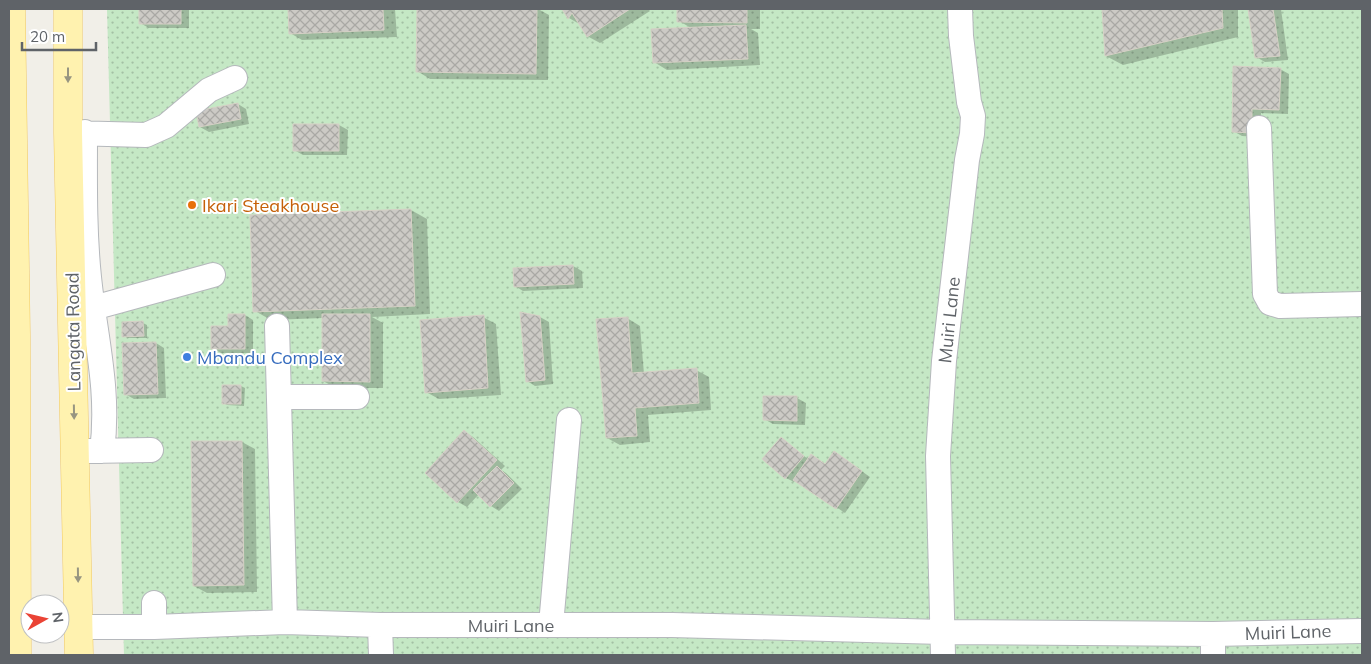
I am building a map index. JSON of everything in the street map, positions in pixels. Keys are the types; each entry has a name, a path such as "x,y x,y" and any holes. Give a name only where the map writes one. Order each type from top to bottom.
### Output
{"main road":[{"path":"11,9 17,655"},
{"name":"Langata Road","path":"68,9 77,133 75,452 80,655"}],"street":[{"name":"Muiri Lane","path":"943,644 938,456 944,361 973,116 969,102 962,46 960,9"},
{"path":"102,451 106,406 89,276 86,220 77,133 146,134 166,126 209,90 235,78"},
{"path":"1259,128 1265,294 1270,303 1280,306 1362,304"},
{"path":"93,308 212,274"},
{"path":"277,326 286,622"},
{"path":"279,396 356,396"},
{"path":"551,625 569,420"},
{"path":"75,452 151,450"},
{"path":"154,603 154,627"},
{"name":"Muiri Lane","path":"79,627 154,627 286,622 380,625 672,625 943,644 1213,645 1362,631"},
{"path":"380,625 381,655"}],"green space":[{"path":"107,9 1362,9 1362,655 124,655"}],"building":[{"path":"139,9 181,9 181,24 139,24"},
{"path":"288,9 383,9 384,30 289,34"},
{"path":"417,9 537,9 536,74 416,72"},
{"path":"562,9 630,9 587,37 572,13 568,19"},
{"path":"677,9 747,9 747,23 677,22"},
{"path":"1102,9 1222,9 1223,28 1105,56"},
{"path":"1248,9 1273,9 1280,56 1255,58"},
{"path":"746,25 748,59 653,63 651,29"},
{"path":"1233,66 1281,68 1279,110 1252,109 1252,133 1232,132"},
{"path":"238,103 241,119 199,127 196,111"},
{"path":"293,124 339,124 339,151 293,151"},
{"path":"411,209 415,306 253,312 250,215"},
{"path":"573,265 574,284 514,287 513,268"},
{"path":"520,312 540,316 545,380 526,382"},
{"path":"228,314 245,314 245,349 211,349 211,326 228,326"},
{"path":"322,314 370,314 370,382 322,381"},
{"path":"484,315 488,388 425,393 420,320"},
{"path":"628,317 632,373 697,368 699,403 635,408 637,436 606,438 596,319"},
{"path":"143,321 144,336 122,337 122,322"},
{"path":"156,342 158,394 124,395 122,343"},
{"path":"222,385 241,385 241,404 222,404"},
{"path":"763,396 797,396 797,421 763,420"},
{"path":"464,430 497,460 457,503 425,473"},
{"path":"781,437 804,456 785,479 762,459"},
{"path":"191,441 242,441 244,585 193,586"},
{"path":"834,451 862,471 836,509 793,480 811,454 825,464"},
{"path":"497,466 514,483 490,507 473,490"}],"place":[{"name":"Ikari Steakhouse","path":"192,205"},
{"name":"Mbandu Complex","path":"187,357"}]}
